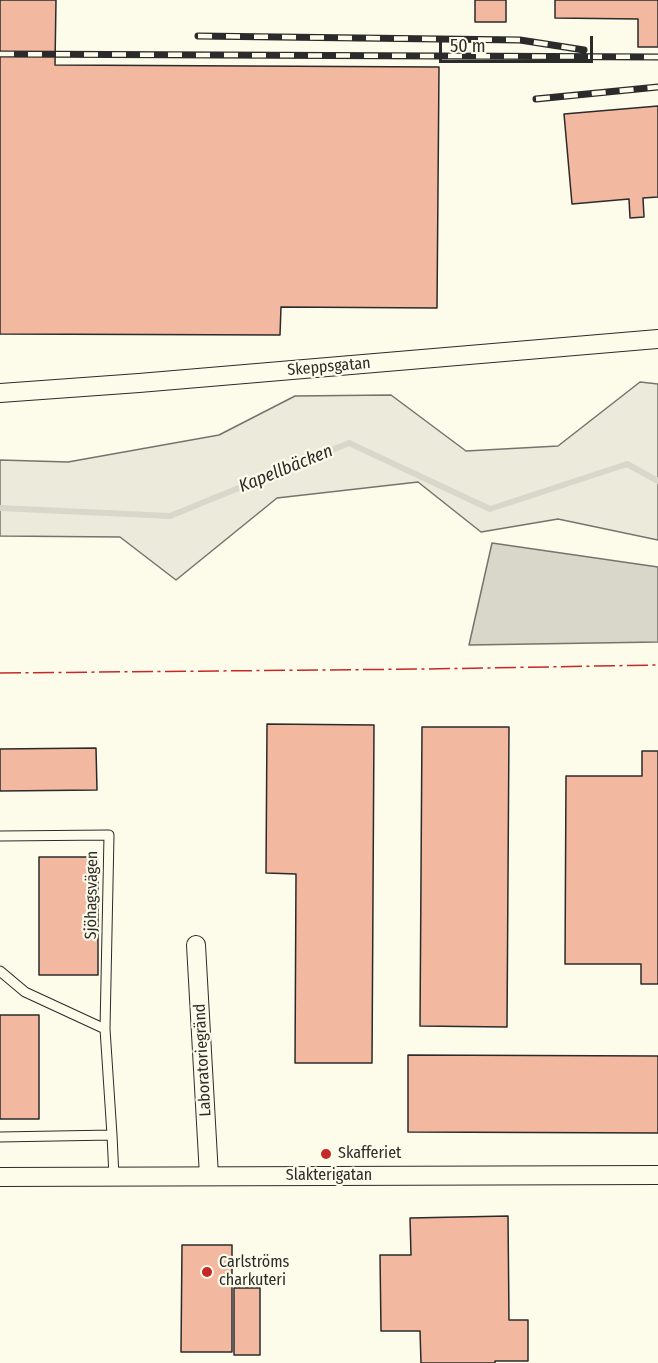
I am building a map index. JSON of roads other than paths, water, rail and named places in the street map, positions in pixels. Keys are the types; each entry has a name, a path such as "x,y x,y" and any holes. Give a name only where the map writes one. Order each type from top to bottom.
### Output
{"street":[{"name":"Skeppsgatan","path":"0,393 658,339"},
{"name":"Laboratoriegränd","path":"196,945 209,1176"},
{"name":"Slakterigatan","path":"0,1177 658,1176"}],"lane":[{"name":"Sjöhagsvägen","path":"0,836 109,835 105,1029 114,1177"},
{"path":"0,971 25,992 105,1029"},
{"path":"0,1137 112,1135"}],"waterway":[{"name":"Kapellbäcken","path":"0,508 170,516 349,443 490,509 627,464 658,481"}],"railway":[{"path":"198,36 520,40 584,50"},
{"path":"0,54 658,57"},
{"path":"536,99 658,87"}],"place":[{"name":"Skafferiet","path":"326,1154"},
{"name":"Carlströms charkuteri","path":"207,1272"}]}
